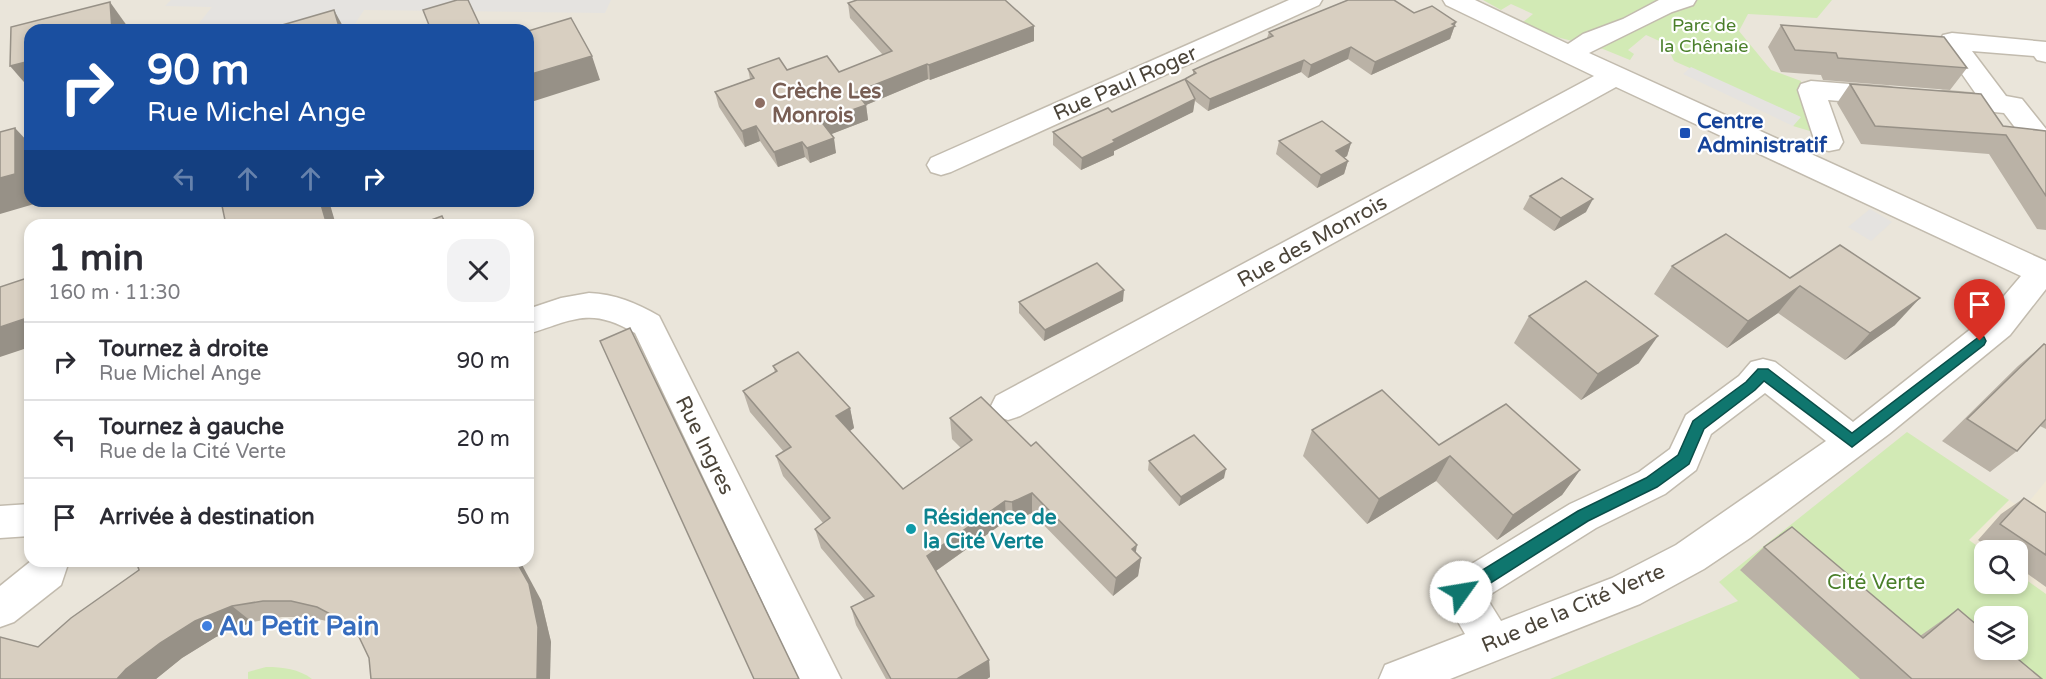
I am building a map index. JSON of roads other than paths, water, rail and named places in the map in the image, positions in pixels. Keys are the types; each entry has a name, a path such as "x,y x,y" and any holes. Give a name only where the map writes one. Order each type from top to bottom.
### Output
{"street":[{"name":"Rue Paul Roger","path":"941,165 1310,0"},
{"path":"1455,0 1570,56 2044,273"},
{"path":"1570,56 1582,44 1597,36 1631,24 1663,6 1684,0"},
{"path":"1997,104 1952,41 2042,49 2046,54"},
{"name":"Rue des Monrois","path":"1008,406 1615,76"},
{"path":"1829,142 1811,90 2012,105 2046,148"},
{"name":"Rue de la Cité Verte","path":"1400,679 1626,591 1690,557 1737,526 1852,441 1998,326 2044,273"},
{"name":"Rue Ingres","path":"534,320 584,303 625,310 647,326 820,679"},
{"path":"1492,642 1461,592 1583,516 1652,483 1683,459 1698,425 1750,386 1763,372 1852,441"},
{"path":"0,522 24,520"},
{"path":"0,609 47,573 48,567"}],"place":[{"name":"Crèche Les Monrois","path":"760,103"},
{"name":"Centre Administratif","path":"1685,133"},
{"name":"Résidence de la Cité Verte","path":"911,529"},
{"name":"Au Petit Pain","path":"207,626"}],"park label":[{"name":"Parc de la Chênaie","path":"1704,36"},
{"name":"Cité Verte","path":"1876,582"}]}
